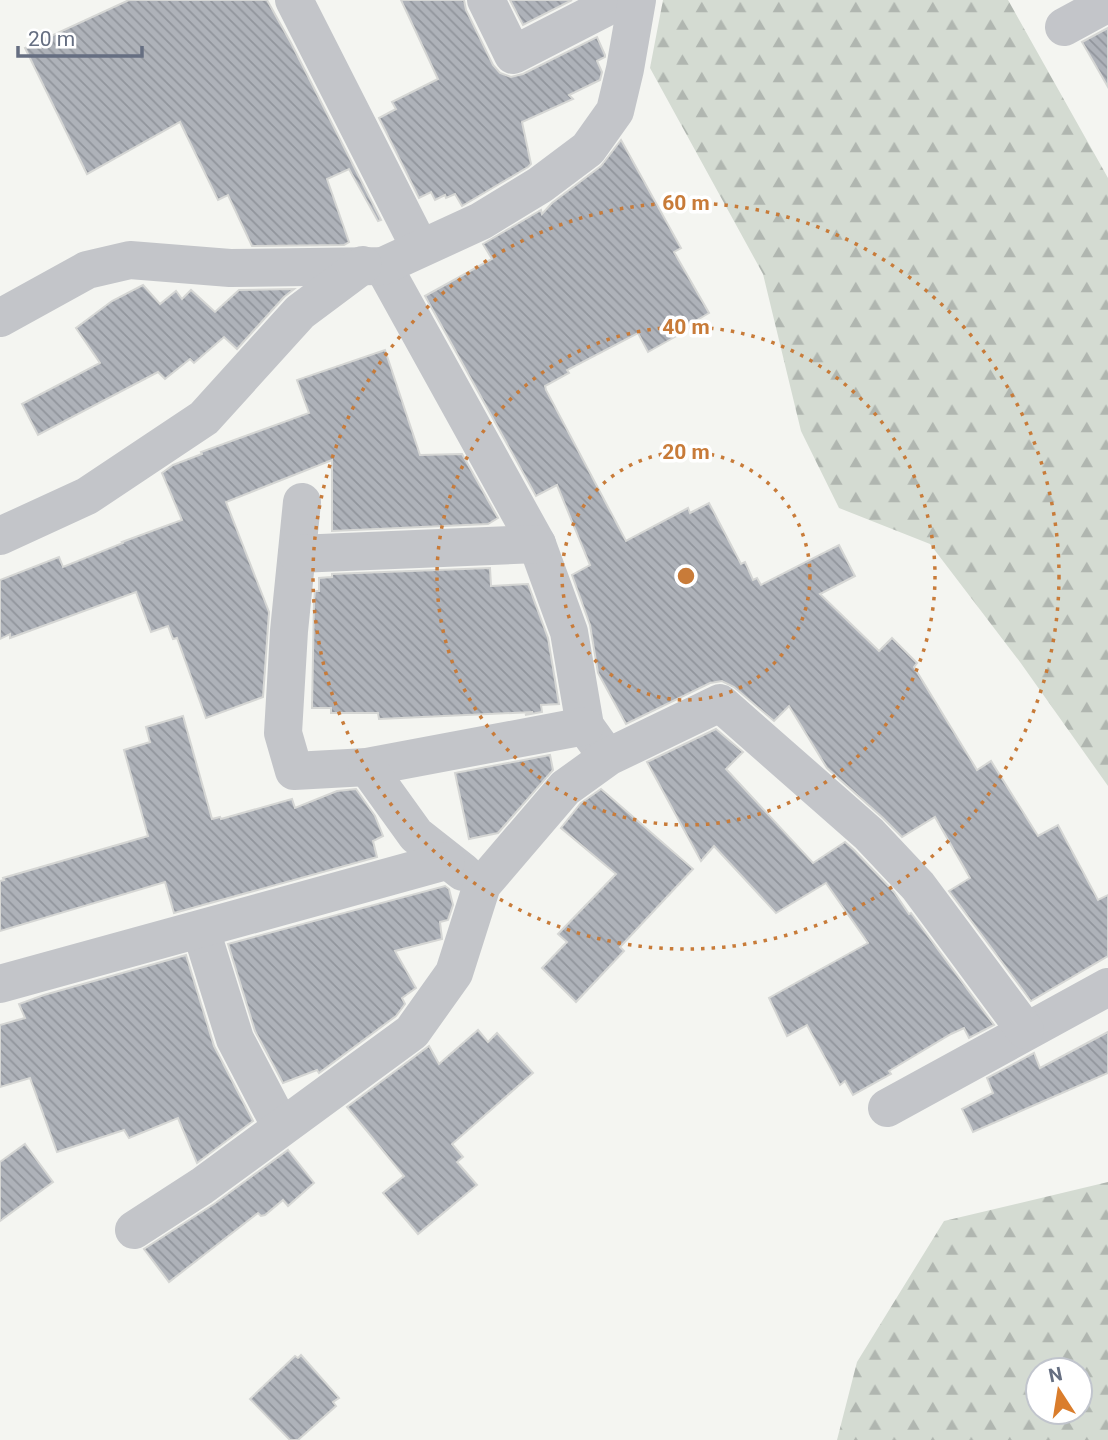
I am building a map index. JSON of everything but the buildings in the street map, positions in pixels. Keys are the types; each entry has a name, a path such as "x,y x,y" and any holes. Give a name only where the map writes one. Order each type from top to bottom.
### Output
{"street":[{"path":"295,0 420,247"},
{"path":"486,0 513,55 620,0"},
{"path":"0,536 87,496 204,418 300,312 373,265 481,221 540,185 588,149 615,111 637,0"},
{"path":"1064,27 1108,3"},
{"path":"0,317 87,270 130,260 230,268 284,269 373,265"},
{"path":"373,265 537,544 569,632 585,726 608,757"},
{"path":"302,502 289,631 283,733 294,771 367,767 585,726"},
{"path":"297,554 537,544"},
{"path":"134,1230 202,1186 412,1032 454,973 482,885 565,788 608,757 720,704 869,834 918,886 1026,1030"},
{"path":"367,767 416,835 446,861 482,885"},
{"path":"0,985 446,861"},
{"path":"201,930 235,1039 281,1127"},
{"path":"887,1108 1108,987"}],"green space":[{"path":"663,0 1008,0 1108,178 1108,786 1020,662 930,544 839,508 801,431 763,274 650,68"},
{"path":"1108,1182 1108,1440 837,1440 857,1362 944,1221"}]}
